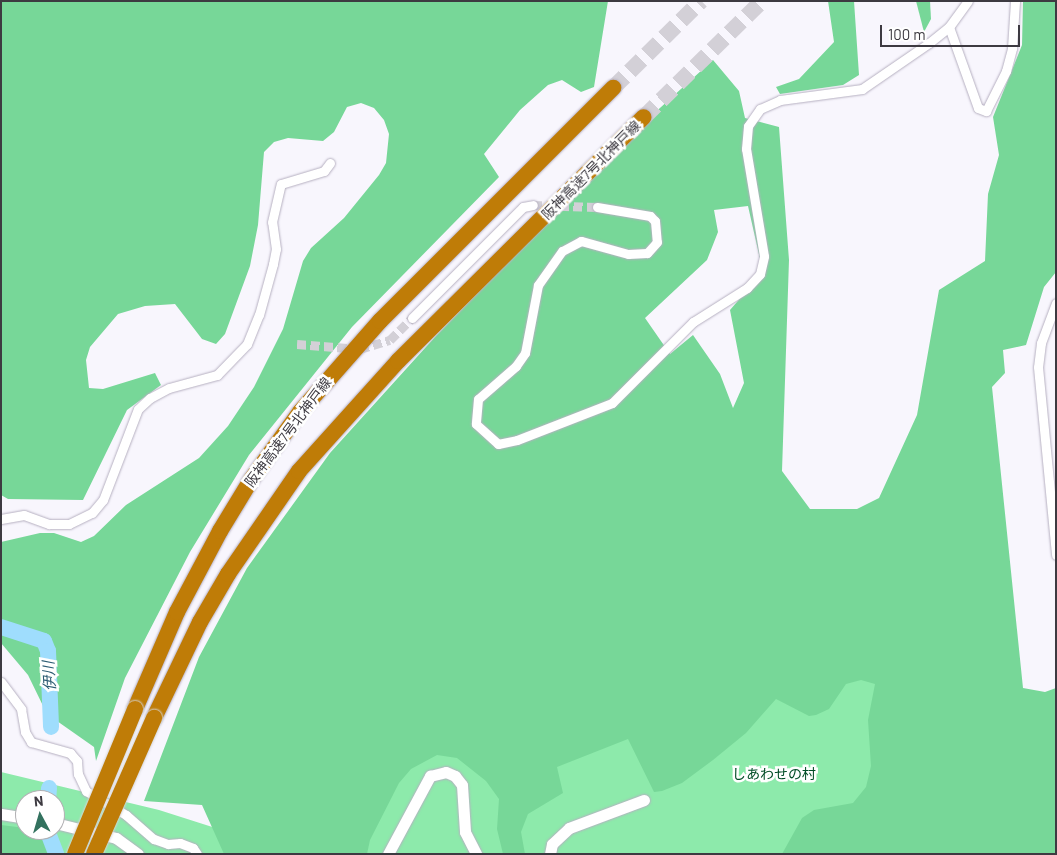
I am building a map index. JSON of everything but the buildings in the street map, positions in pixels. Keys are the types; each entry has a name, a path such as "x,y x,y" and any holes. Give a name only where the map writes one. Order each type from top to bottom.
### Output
{"highway":[{"name":"阪神高速7号北神戸線","path":"76,851 134,709 177,612 220,531 251,480 300,412 380,321 613,88"},
{"name":"阪神高速7号北神戸線","path":"94,854 154,718 219,590 257,528 299,471 393,366 644,117"}],"street":[{"path":"597,207 650,216 655,221 657,242 647,253 628,254 581,241 562,251 538,285 525,353 516,366 478,399 476,424 498,444 517,440 612,403 693,322 747,288 760,274 764,256 746,149 748,126 760,109 780,100 862,89 949,26 968,1"},
{"path":"949,26 978,108 986,111 1006,71 1012,48 1015,1"},
{"path":"1,519 24,515 48,524 69,524 92,513 103,500 138,409 150,398 169,388 217,375 247,344 259,315 273,264 276,249 272,222 281,184 324,171 330,163"},
{"path":"412,318 523,207 533,205"},
{"path":"1056,303 1041,343 1038,368 1051,468 1056,555"},
{"path":"1,682 21,709 25,732 31,742 70,753 77,761 78,774 86,790 126,815 154,839 180,843 193,848 197,854"},
{"path":"388,854 430,776 446,772 455,776 462,785 466,832 476,854"},
{"path":"550,854 552,844 568,828 644,800"},
{"path":"1,814 15,816"},
{"path":"65,825 116,838 138,854"}],"green space":[{"path":"1,1 608,1 594,87 581,92 562,80 548,85 520,110 484,154 499,177 352,327 249,455 190,552 125,678 96,761 94,747 47,714 28,675 1,643 1,542 40,533 54,533 81,542 94,536 126,505 199,458 228,426 254,387 283,329 303,261 311,248 344,218 379,175 386,163 389,134 384,120 374,108 361,103 347,107 334,132 323,141 288,138 274,142 264,152 258,225 250,266 225,334 216,344 202,339 175,304 145,306 118,314 90,347 86,360 89,388 103,389 155,373 161,385 127,410 83,500 8,499 1,495"},
{"path":"828,1 854,1 859,75 843,85 780,94 776,87 799,79 834,42"},
{"path":"916,1 930,1 931,19 924,32"},
{"path":"1023,1 1056,1 1056,272 1044,287 1026,345 1003,350 1005,373 992,387 1023,688 1045,692 1056,688 1056,854 782,854 802,818 814,810 853,803 866,787 871,766 868,720 875,684 861,680 846,684 829,709 816,715 809,716 776,699 746,733 713,760 682,783 662,791 654,792 628,739 557,767 563,793 528,814 521,832 525,854 503,854 497,829 499,799 486,781 457,758 437,755 411,769 399,783 370,840 367,854 224,854 202,805 144,801 199,657 247,568 330,453 435,337 650,117 713,60 739,91 745,118 779,127 789,260 782,471 810,509 857,509 879,498 917,415 939,290 985,261 988,194 999,155 993,117 1022,45","holes":["748,206 763,272 730,310 744,383 733,408 720,374 693,335 670,354 645,318 707,260 718,232 714,210"]},
{"name":"しあわせの村","path":"866,631 942,699 891,792 808,854 349,854 407,757 543,737"},
{"path":"1,772 159,810 228,832 244,854 1,854"},
{"path":"1,825 15,827 15,840 50,841 50,854 1,854"}],"waterway":[{"name":"伊川","path":"1,627 44,641 48,651 51,727"},
{"name":"伊川","path":"51,840 56,854"}],"tunnel":[{"path":"613,88 701,1"},
{"path":"644,117 762,1"},
{"path":"533,205 597,207"},
{"path":"297,344 360,349 390,340 412,318"}]}
